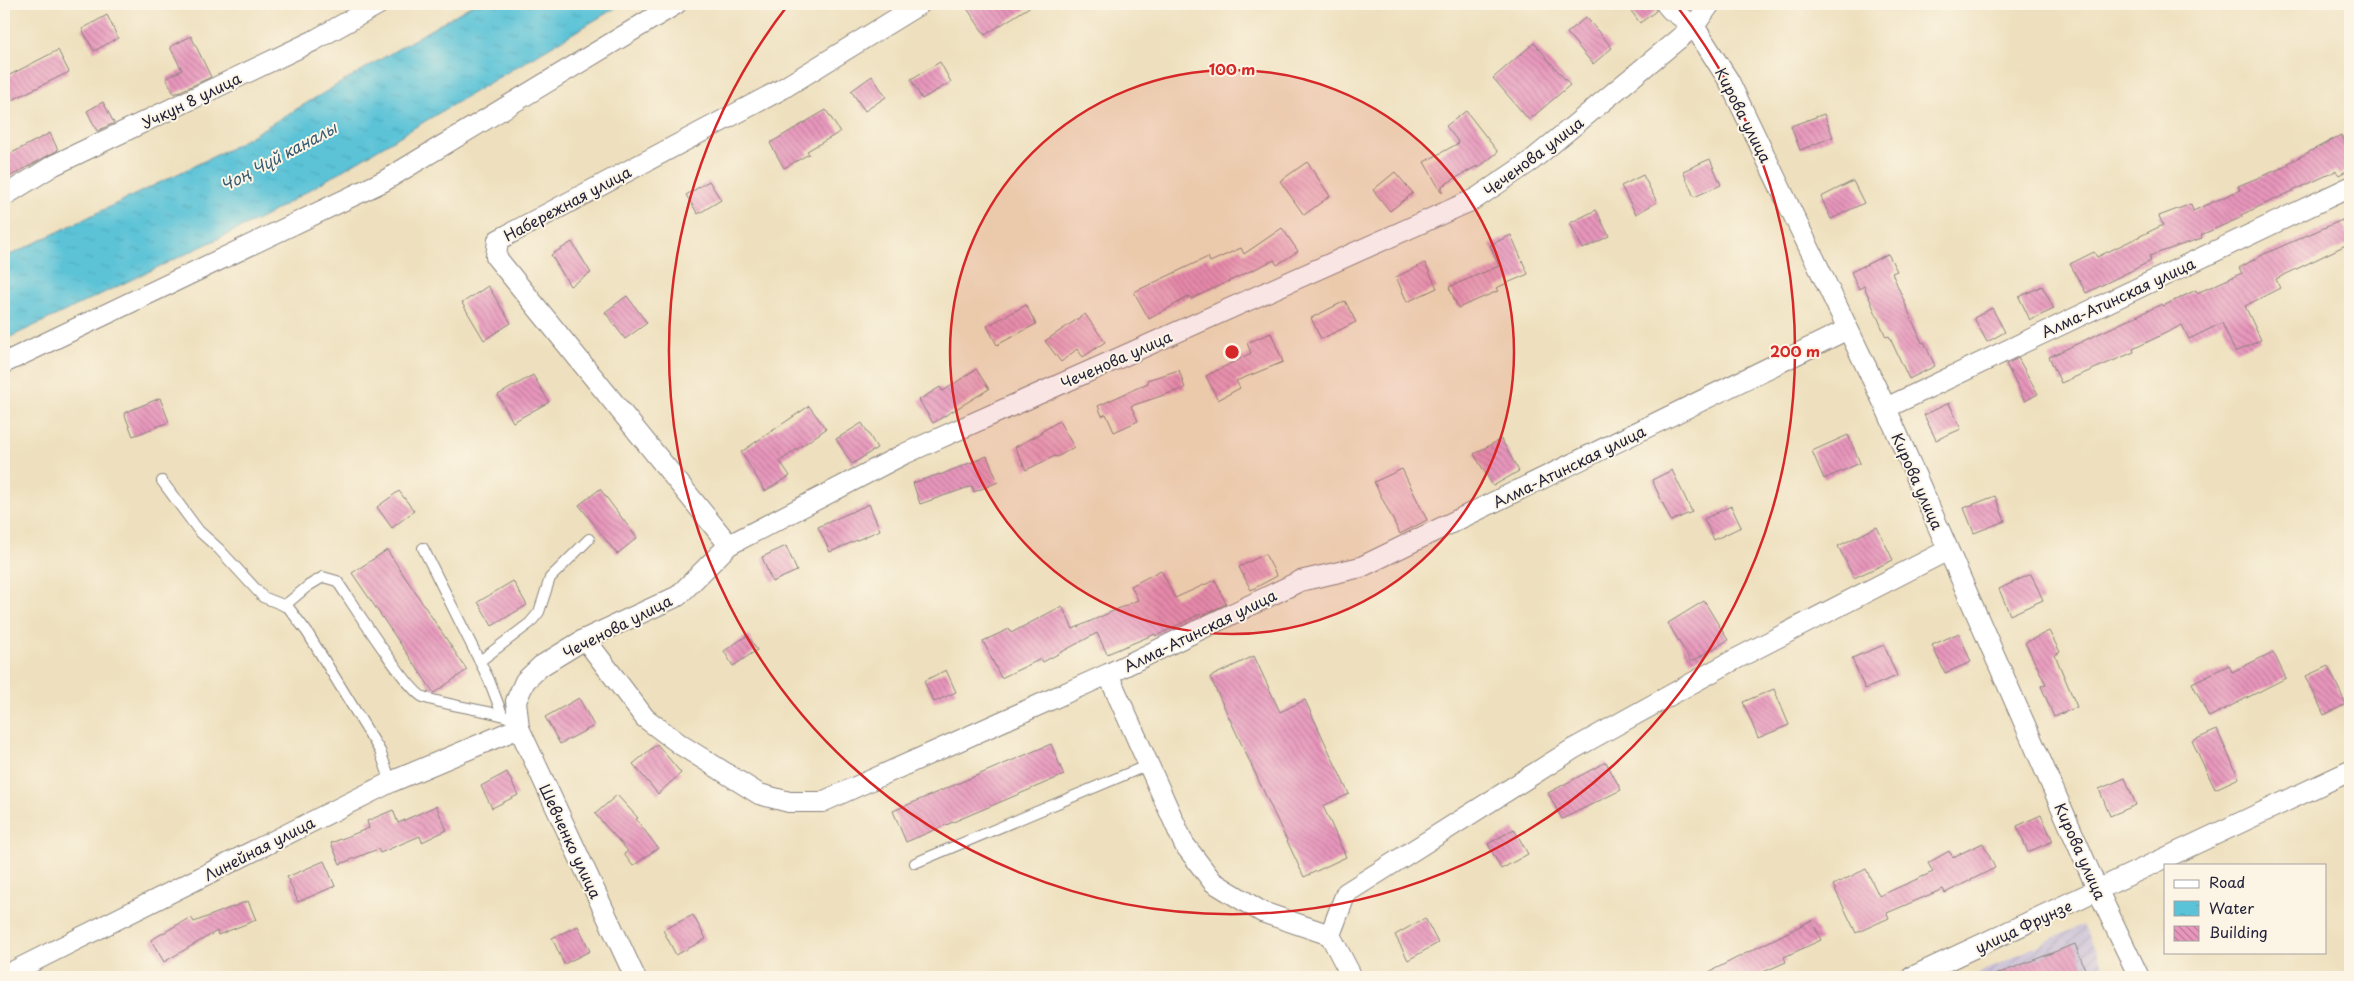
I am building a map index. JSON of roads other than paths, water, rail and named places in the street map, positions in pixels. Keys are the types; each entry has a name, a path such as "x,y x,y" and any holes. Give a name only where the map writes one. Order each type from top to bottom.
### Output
{"street":[{"name":"Учкун 8 улица","path":"4,196 54,166 313,41 379,4"},
{"path":"4,363 384,181 676,4"},
{"name":"Набережная улица","path":"729,545 496,257 498,240 782,89 920,4"},
{"name":"Кирова улица","path":"1666,4 1671,10 1694,26 1729,81 1886,408 2098,891 2139,977"},
{"name":"Чеченова улица","path":"514,717 525,682 541,666 584,639 678,596 729,545 904,454 1475,199 1531,161 1694,26 1710,4"},
{"name":"Алма-Атинская улица","path":"1886,408 2350,187"},
{"name":"Алма-Атинская улица","path":"584,639 645,718 681,745 759,794 789,802 822,802 1108,674 1300,581 1361,567 1848,330"},
{"path":"1330,934 1346,893 1556,760 1732,661 1948,550"},
{"path":"1108,674 1184,844 1213,882 1262,912 1330,934 1352,977"},
{"name":"Линейная улица","path":"4,976 391,782 514,717"},
{"name":"Шевченко улица","path":"514,717 635,977"},
{"name":"улица Фрунзе","path":"1912,977 2350,771"}],"lane":[{"path":"162,481 199,531 219,549 263,597 284,606 293,614 318,649 380,752 391,782"},
{"path":"480,661 530,623 539,612 550,578 589,539"},
{"path":"424,548 480,661 514,717"},
{"path":"284,606 308,586 323,577 337,581 398,669 421,696 514,717"},
{"path":"915,862 1148,765"}],"water":[{"name":"Чоң Чүй каналы","path":"474,4 622,4 264,217 4,340 4,258 229,149"}]}
